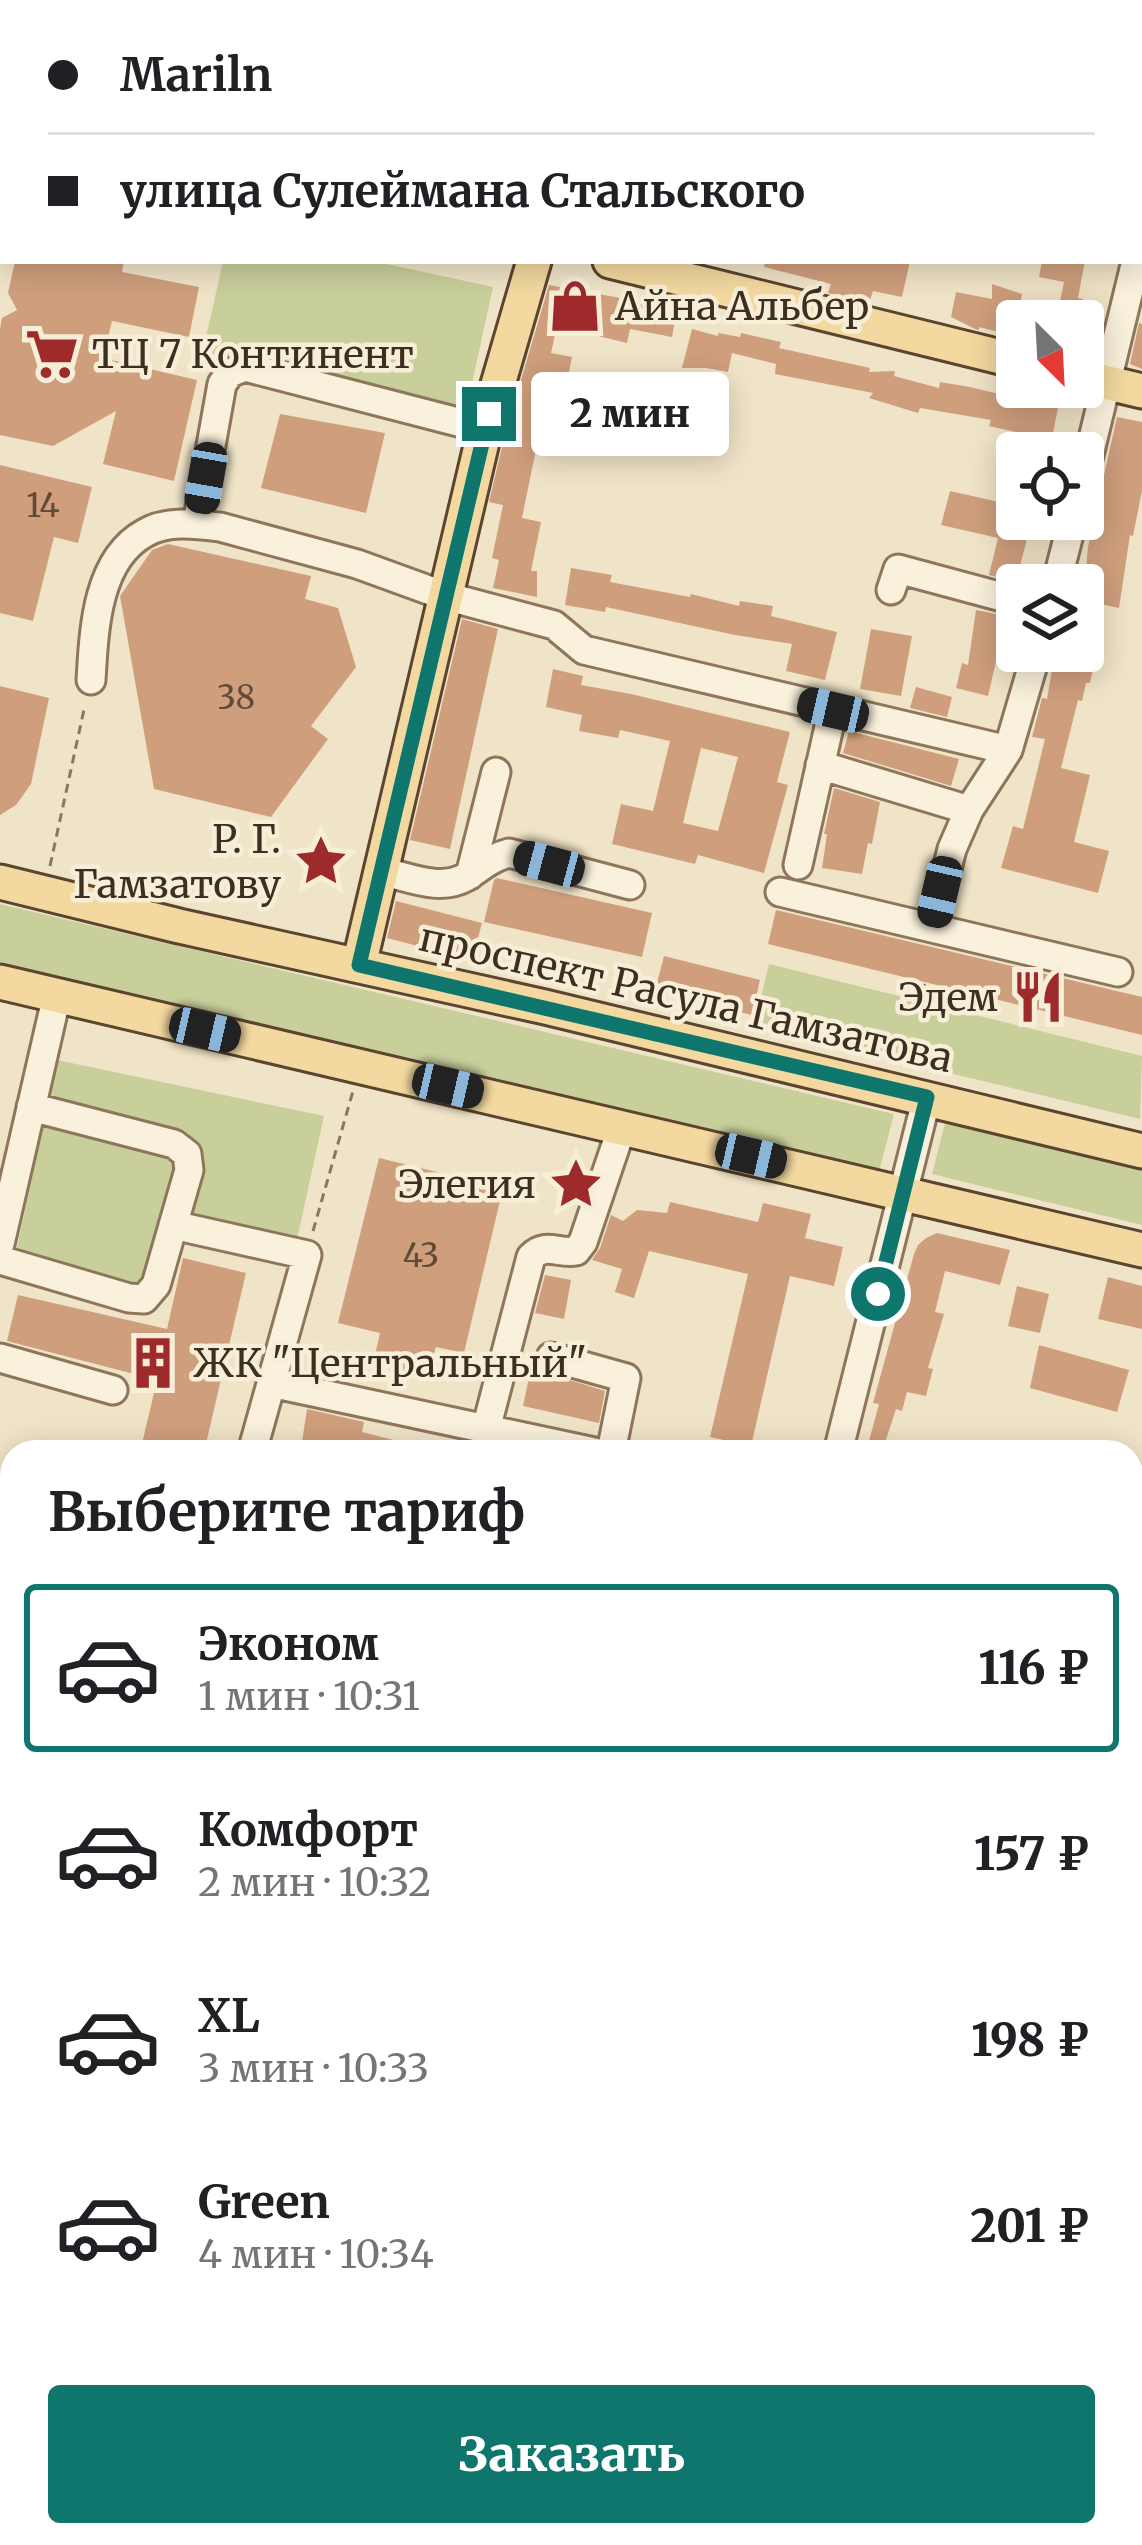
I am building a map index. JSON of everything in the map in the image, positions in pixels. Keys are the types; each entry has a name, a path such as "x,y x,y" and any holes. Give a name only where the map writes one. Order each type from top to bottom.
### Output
{"main road":[{"path":"357,965 443,595 530,264"},
{"path":"357,965 482,428 530,264"},
{"path":"622,264 996,356"},
{"path":"1104,382 1142,391"},
{"name":"проспект Расула Гамзатова","path":"0,882 1142,1151"},
{"path":"0,982 1142,1250"}],"street":[{"path":"1104,356 1135,264"},
{"path":"197,524 222,384 230,373 245,368 485,429"},
{"path":"91,680 94,632 117,557 144,533 168,525 197,524 357,563 443,595 554,626 584,650 1008,750"},
{"path":"891,590 898,569 996,595"},
{"path":"932,928 952,849 969,810 1008,750 1031,672"},
{"path":"798,865 833,710"},
{"path":"820,765 969,810"},
{"path":"470,874 496,772"},
{"path":"381,871 443,885 508,853 630,885"},
{"path":"780,892 1118,972"},
{"path":"0,1244 57,995"},
{"path":"841,1440 927,1097"},
{"path":"0,1260 145,1299 156,1286 189,1170 188,1154 175,1144 31,1107"},
{"path":"486,1429 531,1257 539,1248 576,1251 583,1242 622,1127"},
{"path":"173,1225 307,1255 255,1440"},
{"path":"551,1357 626,1378 613,1440"},
{"path":"0,1358 113,1390"},
{"path":"271,1383 538,1440"}],"path":[{"path":"45,892 91,680"},
{"path":"918,1007 925,983"},
{"path":"307,1255 361,1066"}],"green space":[{"path":"222,264 387,264 493,287 464,420 201,360"},
{"path":"0,904 894,1114 879,1172 0,964"},
{"path":"769,964 1142,1056 1140,1119 754,1026"},
{"path":"57,1060 324,1116 293,1258 162,1231 149,1290 14,1262"},
{"path":"946,1119 1142,1167 1142,1225 932,1174"}],"building":[{"path":"14,264 123,264 122,272 199,287 189,337 112,321 103,358 197,380 174,481 103,464 116,411 53,446 0,435 0,329 2,318 17,310 8,293"},
{"path":"909,264 902,297 873,291 869,303 828,293 831,284 764,267"},
{"path":"1041,264 1084,264 1078,298 1083,300 1060,300 1064,282 1039,277"},
{"path":"992,284 1022,294 1021,300 996,300 996,331 975,329 951,317 956,292 992,299"},
{"path":"549,285 678,304 672,337 630,329 627,343 558,321 551,353 572,357 565,392 553,389 547,421 542,420 522,518 541,522 531,571 537,571 537,597 493,588 499,560 492,558 503,505 489,502"},
{"path":"1142,324 1142,369 1130,364"},
{"path":"692,329 718,336 740,337 741,333 781,342 779,348 870,368 869,372 895,371 894,376 939,388 940,382 996,393 996,408 1058,408 1053,432 1016,432 989,426 991,420 920,408 918,413 869,398 873,393 775,374 776,364 732,353 728,372 682,368"},
{"path":"280,414 385,433 366,513 261,488"},
{"path":"1117,417 1142,422 1142,491 1119,608 1104,605 1104,564 1086,564 1090,540 1104,540 1104,475"},
{"path":"0,465 92,487 78,543 54,537 33,621 0,613"},
{"path":"950,491 996,501 996,538 941,525"},
{"path":"998,540 1027,540 1021,564 996,564 996,577 989,575"},
{"path":"168,544 311,576 305,599 338,608 356,667 311,726 328,739 271,817 154,789 120,596 152,550"},
{"path":"571,568 612,575 610,582 739,606 740,601 773,606 771,616 837,632 825,680 786,671 792,644 606,607 605,612 565,605"},
{"path":"976,610 996,614 996,661 988,696 956,688 962,663 968,665"},
{"path":"462,619 498,629 450,849 410,840"},
{"path":"871,629 912,636 901,696 860,689"},
{"path":"553,669 583,676 581,685 790,732 777,782 788,785 764,873 698,855 695,864 612,844 621,804 653,811 670,741 620,730 618,738 579,731 582,715 546,707","holes":["701,748 738,757 718,831 683,823"]},
{"path":"1052,672 1092,672 1082,701 1078,700 1061,768 1090,775 1074,842 1109,851 1098,893 1001,868 1013,826 1023,829 1045,739 1032,737 1042,698 1047,699"},
{"path":"0,686 49,698 31,784 16,805 0,815"},
{"path":"916,687 952,697 947,717 910,708"},
{"path":"849,731 959,759 951,786 843,753"},
{"path":"834,788 880,802 862,874 822,868"},
{"path":"497,878 652,913 642,957 484,922"},
{"path":"396,901 482,923 472,960 387,938"},
{"path":"776,910 1142,997 1142,1035 768,944"},
{"path":"664,956 760,980 752,1015 655,991"},
{"path":"379,1158 503,1188 464,1353 436,1347 426,1379 373,1364 380,1333 338,1323"},
{"path":"670,1202 758,1222 763,1203 811,1214 805,1238 843,1247 834,1286 790,1276 752,1440 710,1437 748,1274 649,1251 634,1298 615,1292 622,1269 592,1260 611,1215 623,1221 637,1210 667,1213"},
{"path":"937,1233 1010,1250 1000,1285 945,1271 935,1312 944,1314 928,1368 933,1369 926,1396 907,1392 886,1440 869,1440 879,1404 873,1403 914,1254 926,1238"},
{"name":"ЖК \"Центральный\"","path":"183,1258 246,1273 207,1440 143,1440 157,1380 7,1341 18,1295 167,1329"},
{"path":"545,1275 571,1280 564,1319 535,1313"},
{"path":"1108,1277 1142,1286 1142,1329 1098,1319"},
{"path":"1017,1286 1049,1294 1040,1333 1008,1326"},
{"path":"1039,1345 1129,1370 1117,1412 1030,1388"},
{"path":"531,1368 605,1391 599,1423 523,1406"},
{"path":"307,1409 364,1422 362,1432 393,1440 302,1440"}],"place":[{"name":"Айна Альбер","path":"575,306"},
{"name":"ТЦ 7 Континент","path":"52,354"},
{"name":"Р. Г. Гамзатову","path":"321,861"},
{"name":"Эдем","path":"1038,997"},
{"name":"Элегия","path":"576,1184"},
{"name":"ЖК \"Центральный\"","path":"153,1363"}],"route":[{"path":"489,414 359,965 927,1097 878,1294"}]}
